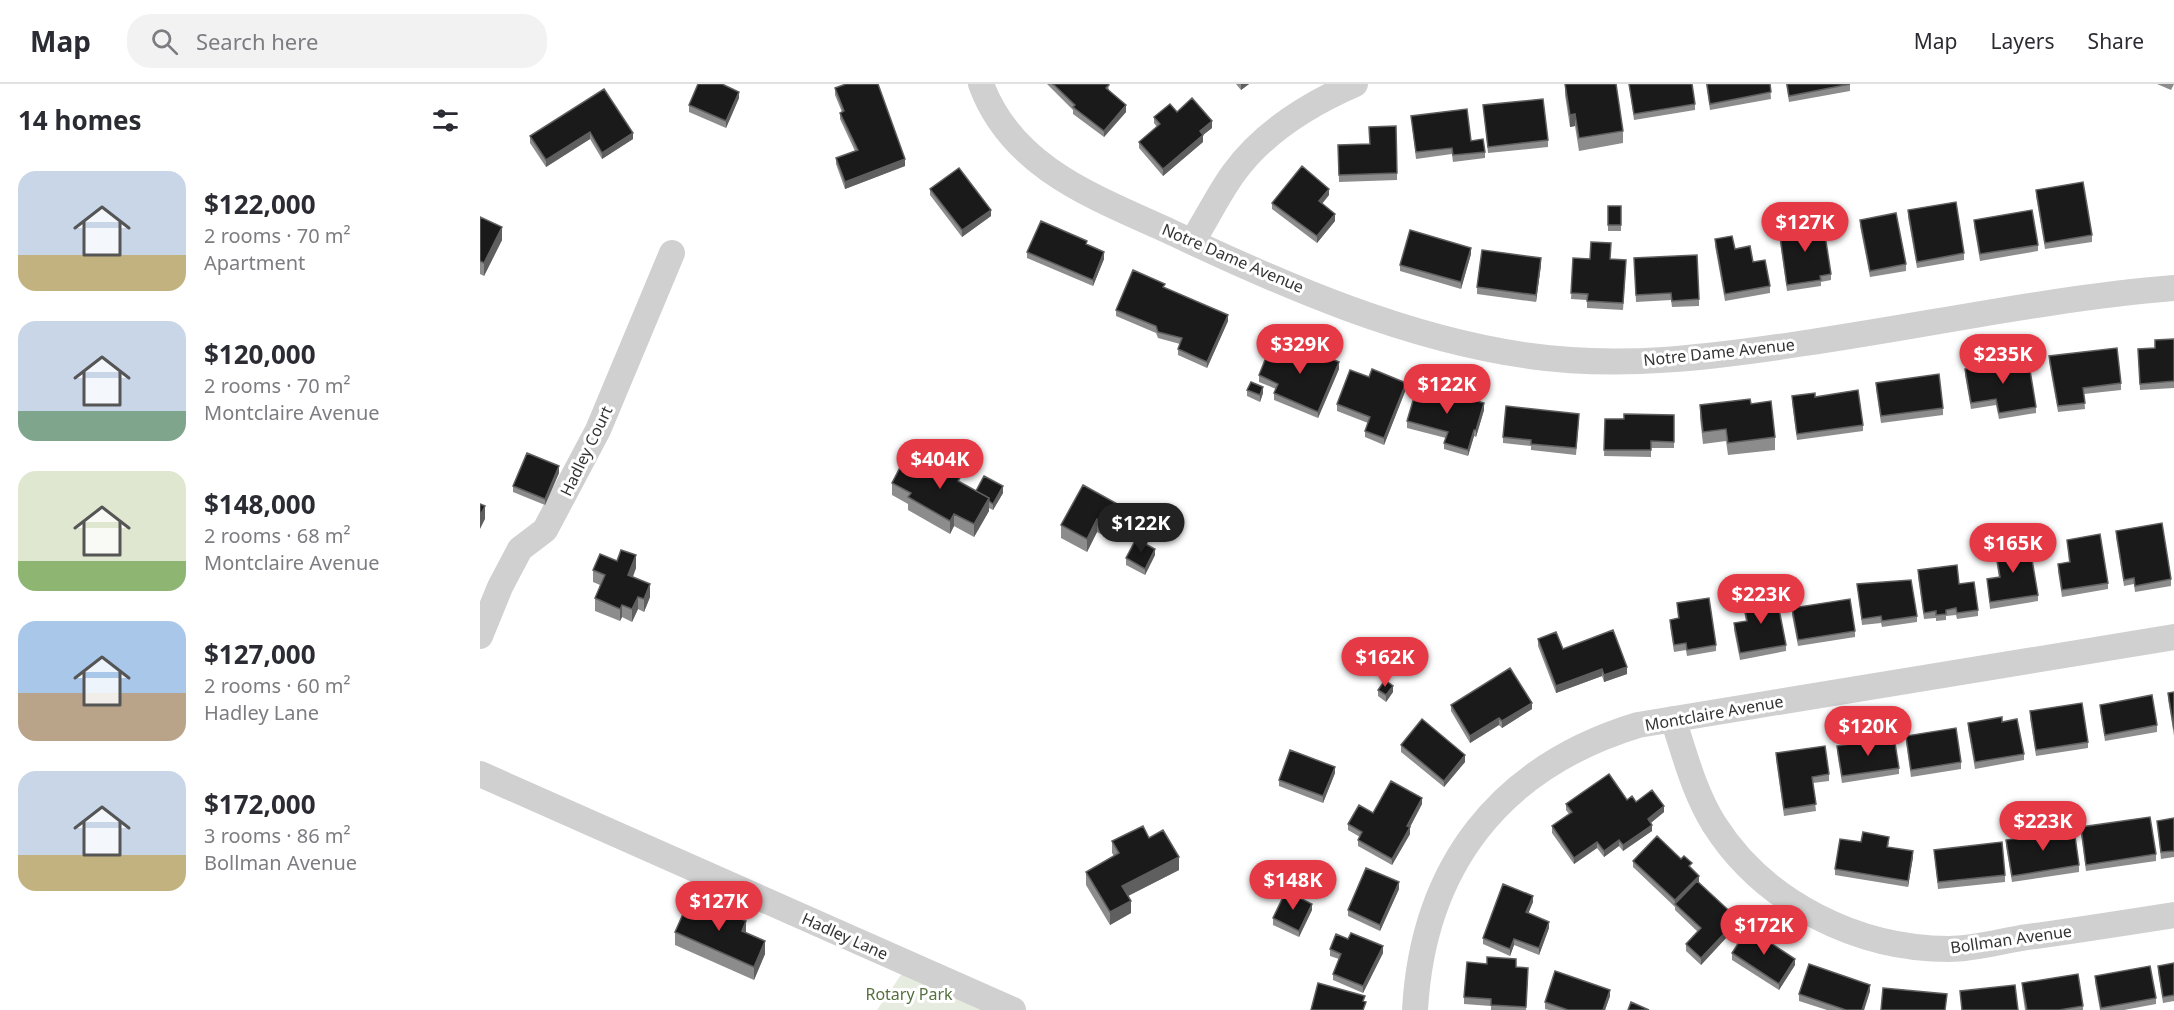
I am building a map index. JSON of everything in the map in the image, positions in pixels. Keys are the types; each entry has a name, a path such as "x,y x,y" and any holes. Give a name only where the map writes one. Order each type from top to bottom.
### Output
{"street":[{"name":"Notre Dame Avenue","path":"981,84 1000,121 1017,144 1038,163 1069,185 1192,242 1404,328 1467,345 1531,356 1596,362 1661,361 1726,355 2103,296 2174,288"},
{"path":"1192,242 1233,173 1263,141 1307,108 1355,84"},
{"name":"Hadley Court","path":"480,636 500,587 520,549 545,530 598,430 672,253"},
{"name":"Montclaire Avenue","path":"1415,1010 1417,971 1426,930 1440,890 1461,853 1480,826 1511,793 1541,770 1573,750 1614,732 1673,719 2174,637"},
{"name":"Bollman Avenue","path":"1673,719 1694,786 1714,825 1741,859 1773,888 1836,926 1893,943 1952,949 2174,915"},
{"name":"Hadley Lane","path":"480,774 1013,1010"}],"green space":[{"name":"Rotary Park","path":"903,972 990,1010 877,1010"}],"building":[{"path":"698,84 722,84 739,92 726,121 689,105"},
{"path":"846,84 878,84 905,159 845,182 836,158 858,150 840,113 844,111 835,88"},
{"path":"1053,84 1108,84 1106,88 1126,105 1104,131 1073,107 1075,105"},
{"path":"1565,84 1616,84 1623,131 1579,138 1575,114 1570,115"},
{"path":"1629,84 1692,84 1695,104 1634,114"},
{"path":"1707,84 1770,84 1771,92 1710,104"},
{"path":"1787,84 1850,84 1789,96"},
{"path":"604,89 633,133 602,153 590,132 546,160 530,136"},
{"path":"1192,98 1212,121 1200,131 1203,135 1163,169 1139,142 1160,124 1154,117 1170,104 1177,112"},
{"path":"1543,99 1548,140 1488,147 1483,105"},
{"path":"1467,109 1471,141 1483,139 1485,152 1453,155 1452,148 1416,152 1411,116"},
{"path":"1396,126 1397,173 1339,175 1338,145 1370,144 1369,127"},
{"path":"1302,166 1329,189 1319,201 1335,214 1317,236 1272,203"},
{"path":"959,168 991,210 962,230 930,189"},
{"path":"2083,182 2092,235 2045,243 2036,190"},
{"path":"1956,202 1964,253 1917,262 1908,210"},
{"path":"1608,206 1621,206 1621,225 1608,225"},
{"path":"2032,210 2038,245 1980,254 1974,220"},
{"path":"1896,213 1906,264 1870,271 1860,220"},
{"path":"480,217 502,227 484,263 480,261"},
{"path":"1041,221 1087,241 1086,244 1104,252 1093,280 1027,252"},
{"path":"1823,222 1831,274 1820,276 1821,280 1787,285 1779,229"},
{"path":"1410,230 1471,248 1461,282 1400,265"},
{"path":"1732,236 1735,249 1750,246 1753,262 1765,260 1770,286 1725,294 1715,239"},
{"path":"1591,242 1611,243 1610,259 1626,260 1623,303 1587,301 1588,294 1571,293 1573,258 1590,259"},
{"path":"1482,250 1541,258 1536,295 1477,287"},
{"path":"1697,255 1699,299 1672,301 1671,293 1636,295 1634,258"},
{"path":"1133,270 1165,284 1163,287 1228,315 1207,362 1178,349 1182,338 1158,332 1156,326 1116,310"},
{"path":"2174,339 2174,381 2140,384 2138,349 2155,348 2155,340"},
{"path":"1295,344 1339,362 1318,412 1274,393 1278,384 1259,375 1271,345 1291,353"},
{"path":"2117,348 2121,383 2083,388 2085,403 2058,406 2049,356"},
{"path":"2028,358 2036,407 1999,413 1996,399 1971,403 1965,369"},
{"path":"1372,369 1406,383 1384,438 1365,431 1370,417 1337,404 1350,370 1369,377"},
{"path":"1939,374 1943,408 1881,416 1876,383"},
{"path":"1251,382 1263,387 1260,395 1247,390"},
{"path":"1418,384 1484,403 1468,450 1444,443 1448,432 1407,421"},
{"path":"1858,390 1863,425 1797,434 1792,396 1815,393 1815,397"},
{"path":"1750,399 1751,404 1771,401 1775,437 1728,443 1726,429 1703,432 1700,405"},
{"path":"1506,406 1579,414 1576,448 1531,444 1531,440 1503,437"},
{"path":"1624,414 1674,415 1674,442 1651,441 1651,450 1604,450 1605,419 1624,419"},
{"path":"527,453 559,466 545,499 513,486"},
{"path":"907,454 929,467 937,458 942,465 961,476 958,481 989,498 974,524 954,514 950,521 908,497 911,493 892,483"},
{"path":"984,476 1003,486 993,504 989,498 976,491"},
{"path":"1083,485 1121,506 1110,526 1097,519 1087,539 1061,525"},
{"path":"480,504 485,506 480,516"},
{"path":"2162,523 2171,579 2135,586 2134,578 2124,580 2116,531"},
{"path":"2100,534 2108,583 2062,590 2058,564 2070,562 2067,540"},
{"path":"1136,539 1155,549 1145,569 1126,558"},
{"path":"2029,542 2038,595 1990,602 1987,579 2000,577 1995,547"},
{"path":"621,550 636,555 628,575 650,584 644,599 638,597 632,609 622,605 620,609 595,598 605,575 593,570 600,554 617,561"},
{"path":"1957,565 1959,584 1974,582 1978,610 1957,613 1956,608 1946,610 1946,614 1936,615 1936,611 1924,613 1918,570"},
{"path":"1911,580 1917,616 1882,621 1881,616 1862,619 1857,584"},
{"path":"1776,594 1786,645 1740,653 1734,623 1747,621 1743,600"},
{"path":"1709,598 1716,645 1687,650 1686,643 1674,645 1670,620 1679,618 1677,603"},
{"path":"1850,599 1855,631 1798,640 1792,608"},
{"path":"1613,630 1627,667 1604,675 1602,669 1556,686 1538,639 1556,632 1563,649"},
{"path":"1510,668 1532,703 1502,721 1499,718 1470,736 1451,705"},
{"path":"1385,680 1393,686 1386,695 1378,690"},
{"path":"2174,692 2174,729 2168,693"},
{"path":"2152,695 2157,725 2105,735 2100,705"},
{"path":"2082,703 2088,742 2036,750 2030,711"},
{"path":"2002,717 2002,722 2017,719 2024,754 1975,762 1968,723"},
{"path":"1422,719 1465,755 1444,781 1401,745"},
{"path":"1956,728 1961,762 1911,770 1906,736"},
{"path":"1894,737 1899,768 1842,776 1837,746"},
{"path":"1825,746 1829,774 1812,777 1816,804 1784,809 1776,753"},
{"path":"1290,750 1335,767 1323,796 1279,780"},
{"path":"1609,774 1627,800 1632,796 1636,802 1652,790 1664,806 1648,819 1652,825 1623,845 1619,840 1604,851 1597,842 1574,858 1552,826 1572,812 1566,804"},
{"path":"1391,781 1422,798 1407,826 1410,827 1392,859 1358,840 1362,832 1348,824 1359,805 1373,813"},
{"path":"2150,817 2156,854 2086,865 2081,827"},
{"path":"2174,818 2174,851 2161,852 2157,821"},
{"path":"1143,826 1149,838 1163,830 1179,857 1122,886 1131,901 1110,912 1086,872 1119,853 1112,841"},
{"path":"2074,829 2079,865 2012,876 2006,840"},
{"path":"1863,832 1889,837 1887,847 1913,851 1908,881 1835,869 1840,839 1861,842"},
{"path":"1657,836 1681,859 1684,856 1692,863 1689,866 1699,876 1675,900 1633,861"},
{"path":"2002,842 2005,875 1938,882 1934,850"},
{"path":"1366,868 1399,882 1380,925 1348,910"},
{"path":"1697,881 1738,919 1701,958 1686,944 1701,928 1675,904"},
{"path":"1503,884 1533,896 1526,912 1549,922 1539,948 1514,939 1510,949 1483,938"},
{"path":"1286,891 1312,904 1299,931 1273,918"},
{"path":"691,896 746,921 742,931 765,941 754,967 675,932"},
{"path":"1748,928 1795,959 1779,984 1732,953"},
{"path":"1351,933 1383,946 1363,986 1333,974 1341,954 1330,949 1336,934 1348,939"},
{"path":"1487,957 1516,959 1516,967 1528,968 1526,1007 1491,1005 1491,999 1464,997 1467,962 1487,964"},
{"path":"2174,963 2174,995 2163,997 2158,966"},
{"path":"1809,964 1870,985 1862,1010 1846,1010 1799,994"},
{"path":"2150,966 2156,998 2101,1008 2095,976"},
{"path":"1555,971 1610,990 1603,1010 1568,1010 1545,1002"},
{"path":"2078,974 2083,1006 2059,1010 2027,1010 2022,983"},
{"path":"1318,983 1365,996 1363,1001 1366,1002 1363,1010 1311,1010"},
{"path":"2015,985 2018,1010 1962,1010 1960,991"},
{"path":"1883,988 1947,994 1945,1010 1881,1010"},
{"path":"1631,1002 1649,1010 1628,1010"}]}
